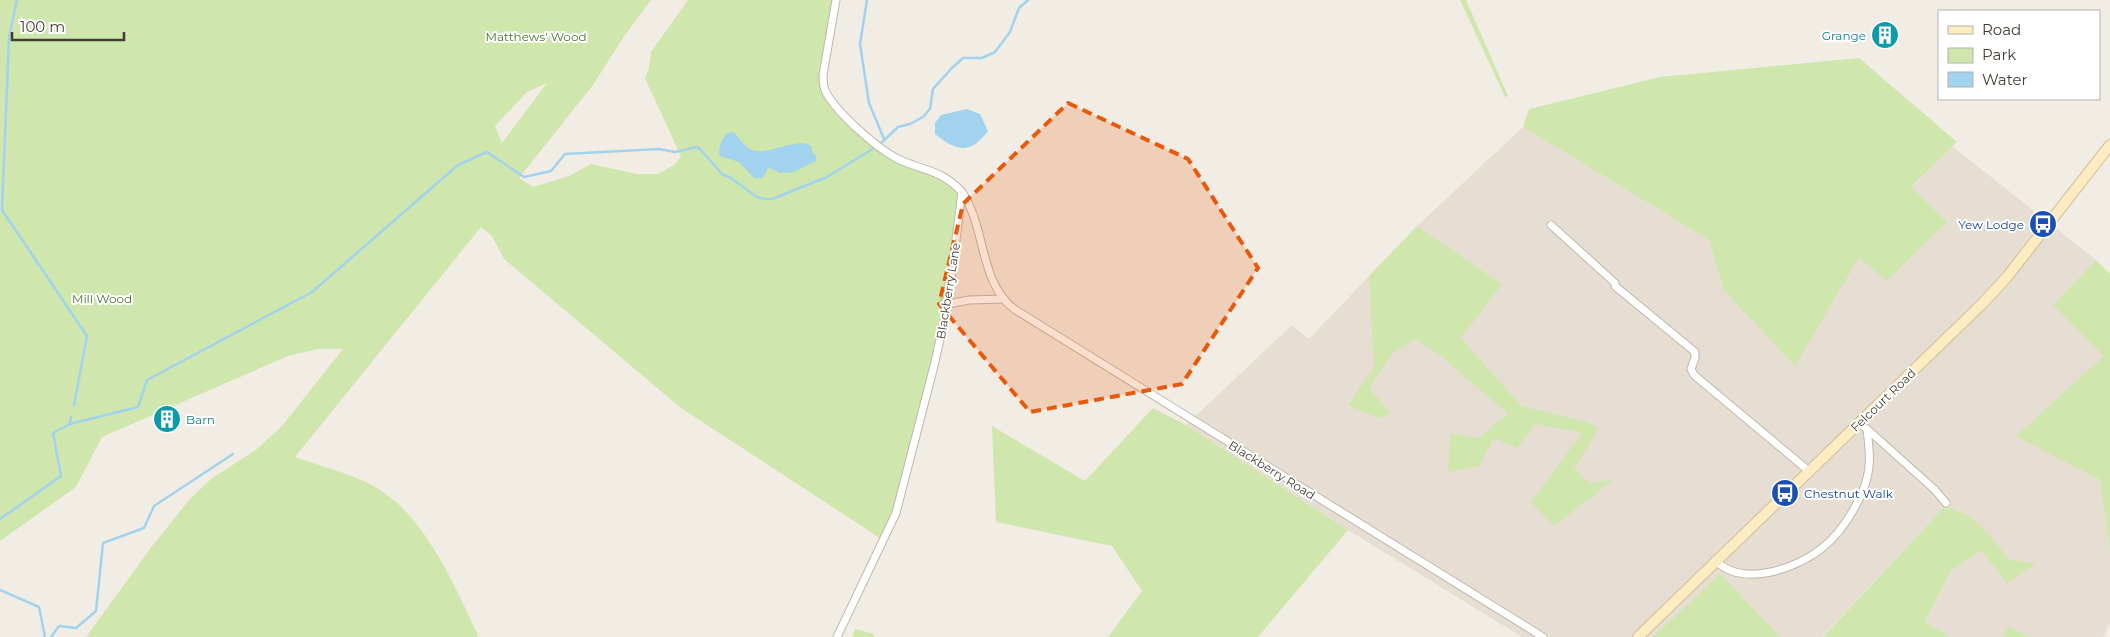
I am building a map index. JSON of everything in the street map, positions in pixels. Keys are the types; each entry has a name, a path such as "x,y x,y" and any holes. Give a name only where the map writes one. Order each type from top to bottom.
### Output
{"street":[{"path":"836,0 823,75 824,86 828,96 863,134 884,151 900,160 945,176 962,192"},
{"name":"Felcourt Road","path":"1638,637 1715,560 1863,426 1983,303 2007,277 2110,145"},
{"name":"Blackberry Road","path":"962,192 973,213 993,280 1004,299 1026,317 1543,637"},
{"name":"Blackberry Lane","path":"837,637 896,513 948,304 962,192"},
{"path":"1551,225 1615,283 1615,286 1695,352 1691,369 1694,375 1810,472"},
{"path":"948,304 969,300 1004,299"},
{"path":"1863,426 1934,489 1946,503"},
{"path":"1715,560 1722,567 1737,573 1765,574 1779,570 1821,549 1837,533 1848,518 1862,492 1869,471 1871,456 1863,426"}],"highlighted area":[{"path":"1068,103 1188,159 1258,268 1182,384 1030,412 939,304 963,204"}],"shaded area":[{"path":"1523,127 1709,240 1723,289 1859,257 1947,222 1911,188 1952,146 2096,260 2054,305 2105,356 2017,436 2100,480 2110,551 2110,623 2103,637 2031,637 2008,627 2003,637 1950,637 1925,622 1951,571 1971,556 1944,507 1822,637 1781,637 1720,574 1653,637 1522,637 1348,530 1186,425 1292,325 1309,339 1369,276 1451,349 1502,284 1417,226"}],"green space":[{"path":"0,0 651,0 625,35 593,85 519,178 533,187 569,176 591,164 637,174 658,174 674,165 681,156 645,78 649,68 651,52 688,0 836,0 823,75 828,96 880,148 928,170 962,192 948,304 896,513 883,540 681,408 504,259 492,236 481,227 295,457 357,478 377,488 410,516 449,576 479,637 86,637 153,545 190,499 211,479 257,449 282,426 343,349 318,349 288,356 102,437 76,487 0,541","holes":["547,83 502,143 495,126 527,92"]},
{"path":"1460,0 1466,0 1508,96 1505,97"},
{"path":"1859,58 1957,142 1911,187 1947,222 1886,281 1859,257 1795,366 1723,289 1709,240 1523,127 1529,109 1660,77"},
{"path":"1417,226 1502,284 1461,338 1521,406 1586,422 1599,428 1574,469 1590,483 1614,479 1554,526 1531,502 1582,433 1536,424 1517,448 1494,438 1479,466 1448,472 1450,434 1478,438 1508,414 1437,353 1416,339 1394,352 1369,388 1390,412 1380,419 1348,405 1374,367 1369,276"},
{"path":"2096,260 2110,274 2110,551 2100,480 2016,436 2104,356 2053,305"},
{"path":"1153,408 1186,425 1348,530 1258,637 1108,637 1142,591 1112,546 996,522 992,426 1085,481"},
{"path":"1944,507 1954,509 1973,519 2008,559 2036,564 2007,583 1981,550 1951,571 1925,622 1950,637 1823,637"},
{"path":"1720,574 1781,637 1653,637"},
{"path":"2008,627 2031,637 2003,637"},
{"path":"855,629 874,634 874,637 852,637"}],"water":[{"path":"967,109 980,114 988,131 975,144 963,148 956,147 935,134 935,123 941,115"},
{"path":"733,132 750,149 757,151 797,144 811,146 816,156 816,161 794,172 780,173 768,167 762,178 754,178 739,162 720,156 719,150 722,141 727,133"}],"waterway":[{"path":"17,0 9,37 2,210 87,336 74,405"},
{"path":"867,0 860,44 869,103 884,139"},
{"path":"0,519 61,476 53,433 70,424 138,407 147,380 312,292 458,165 487,152 524,177 551,171 565,154 659,149 675,152 696,147 722,174 731,178 757,197 772,199 827,177 879,145 898,127 910,124 923,117 930,109 933,89 963,58 982,58 995,52 1010,32 1019,8 1028,0"},
{"path":"70,424 71,417"},
{"path":"51,637 59,626 76,628 96,611 103,543 144,528 154,506 233,454"},
{"path":"0,590 39,607 45,637"}],"place":[{"name":"Grange","path":"1885,35"},
{"name":"Yew Lodge","path":"2043,224"},
{"name":"Barn","path":"167,419"},
{"name":"Chestnut Walk","path":"1785,493"}],"park label":[{"name":"Matthews' Wood","path":"536,36"},
{"name":"Mill Wood","path":"102,298"}]}
